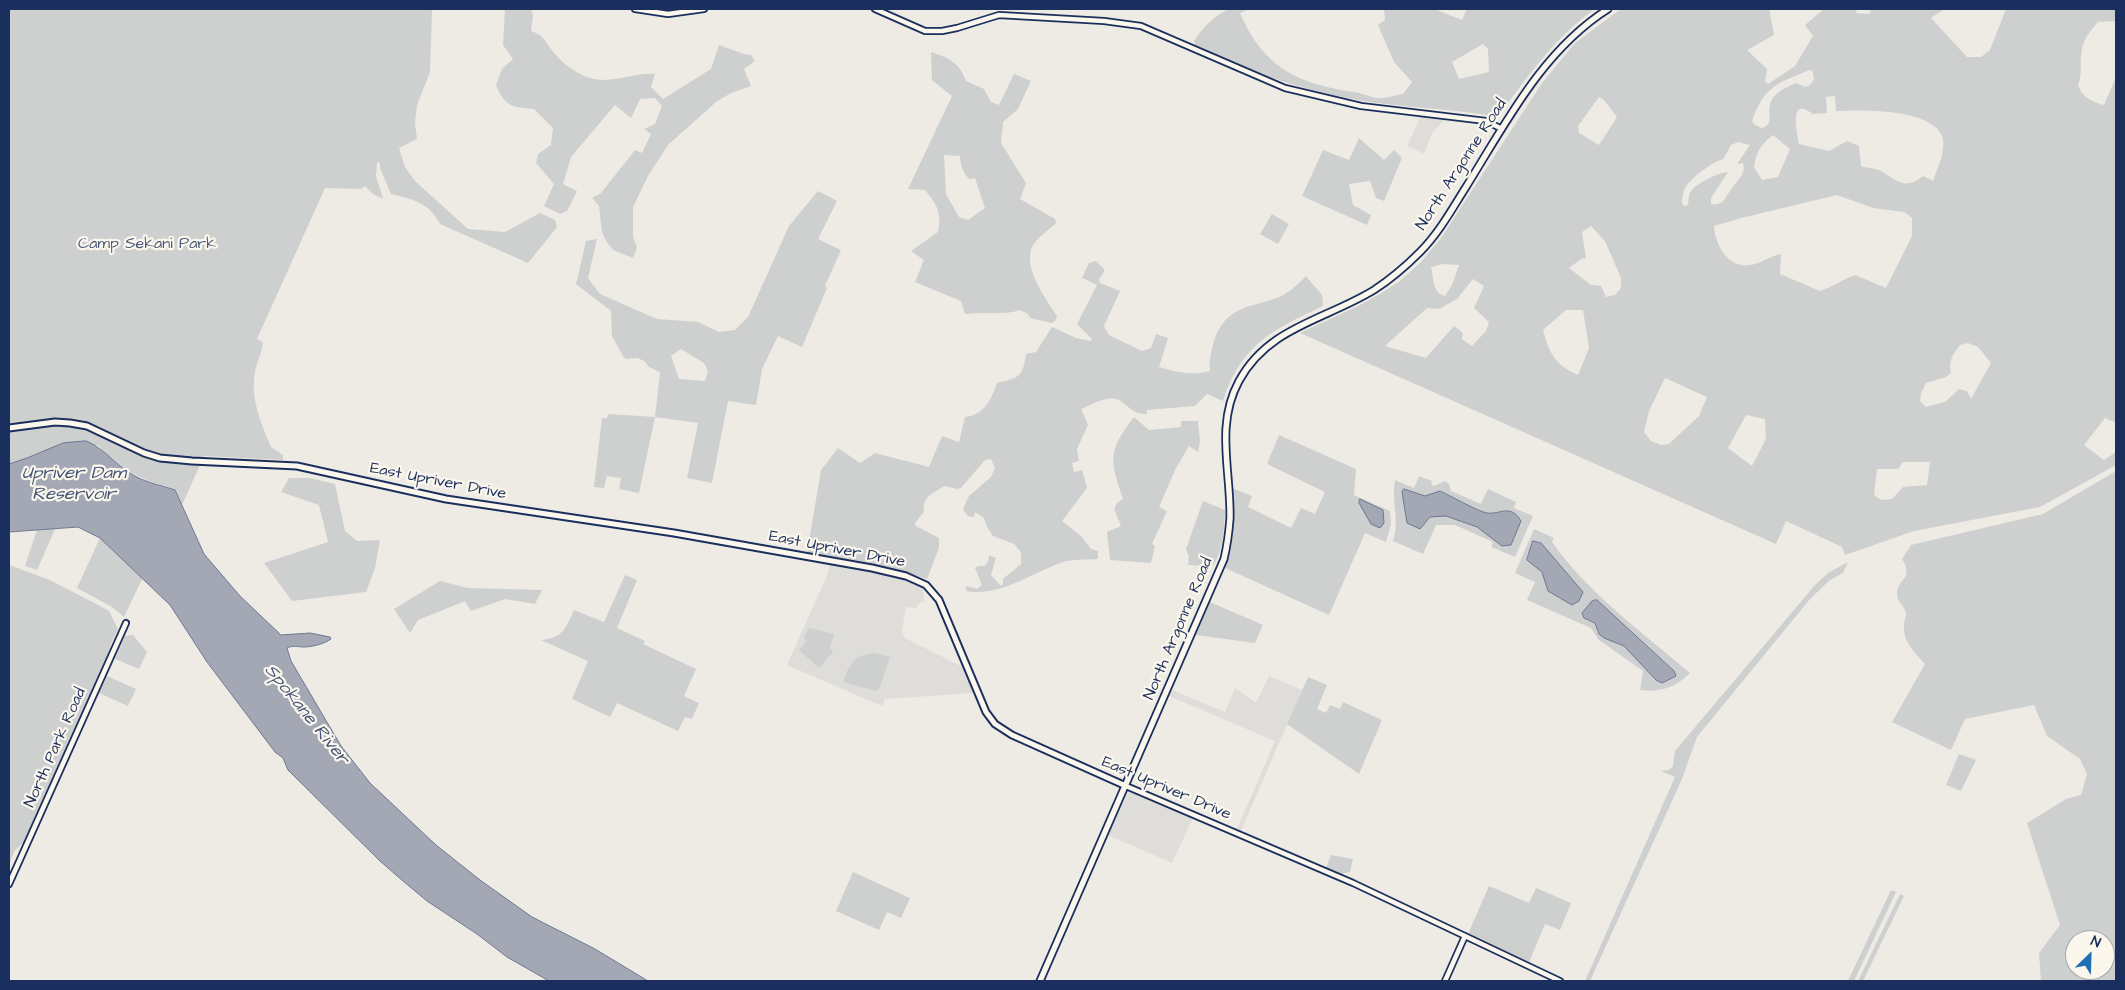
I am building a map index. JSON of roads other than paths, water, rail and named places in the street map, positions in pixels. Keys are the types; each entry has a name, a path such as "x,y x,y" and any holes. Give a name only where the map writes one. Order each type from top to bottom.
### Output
{"main road":[{"name":"North Argonne Road","path":"1040,981 1224,559 1230,517 1225,427 1229,403 1238,382 1252,361 1268,345 1289,330 1373,290 1399,272 1422,250 1441,226 1533,82 1556,52 1575,34 1608,9"},
{"name":"East Upriver Drive","path":"9,428 55,422 70,423 87,426 144,453 160,458 297,466 439,498 674,533 872,568 906,576 926,585 944,608 980,700 995,724 1012,735 1126,786"}],"street":[{"path":"635,9 668,14 704,9"},
{"path":"875,9 925,31 942,31 957,28 999,15 1104,21 1140,26 1285,88 1361,106 1486,121 1502,129"},
{"name":"North Park Road","path":"9,884 126,623"},
{"name":"East Upriver Drive","path":"1126,786 1352,883 1560,981"},
{"path":"1444,981 1465,936"}],"water":[{"name":"Upriver Dam Reservoir","path":"86,441 98,447 135,476 175,490 204,554 240,596 281,635 310,633 330,637 331,639 318,645 287,648 291,661 341,746 370,783 436,845 480,880 532,917 595,949 648,981 549,981 507,957 477,934 427,901 380,861 288,770 283,758 275,752 207,662 170,605 100,538 78,527 9,532 9,464 63,443"},
{"path":"1404,489 1425,496 1440,491 1483,512 1513,512 1521,521 1511,545 1502,546 1477,527 1446,516 1430,517 1420,529 1407,523 1402,492"},
{"path":"1360,499 1383,510 1384,523 1380,528 1371,524 1359,503"},
{"path":"1533,541 1541,543 1583,592 1579,601 1572,605 1548,591 1542,572 1527,560"},
{"path":"1597,600 1674,671 1676,676 1662,683 1656,680 1624,646 1599,634 1595,623 1584,618 1582,613 1592,601"}],"park label":[{"name":"Camp Sekani Park","path":"147,245"}],"water label":[{"name":"Spokane River","path":"306,715"}]}
